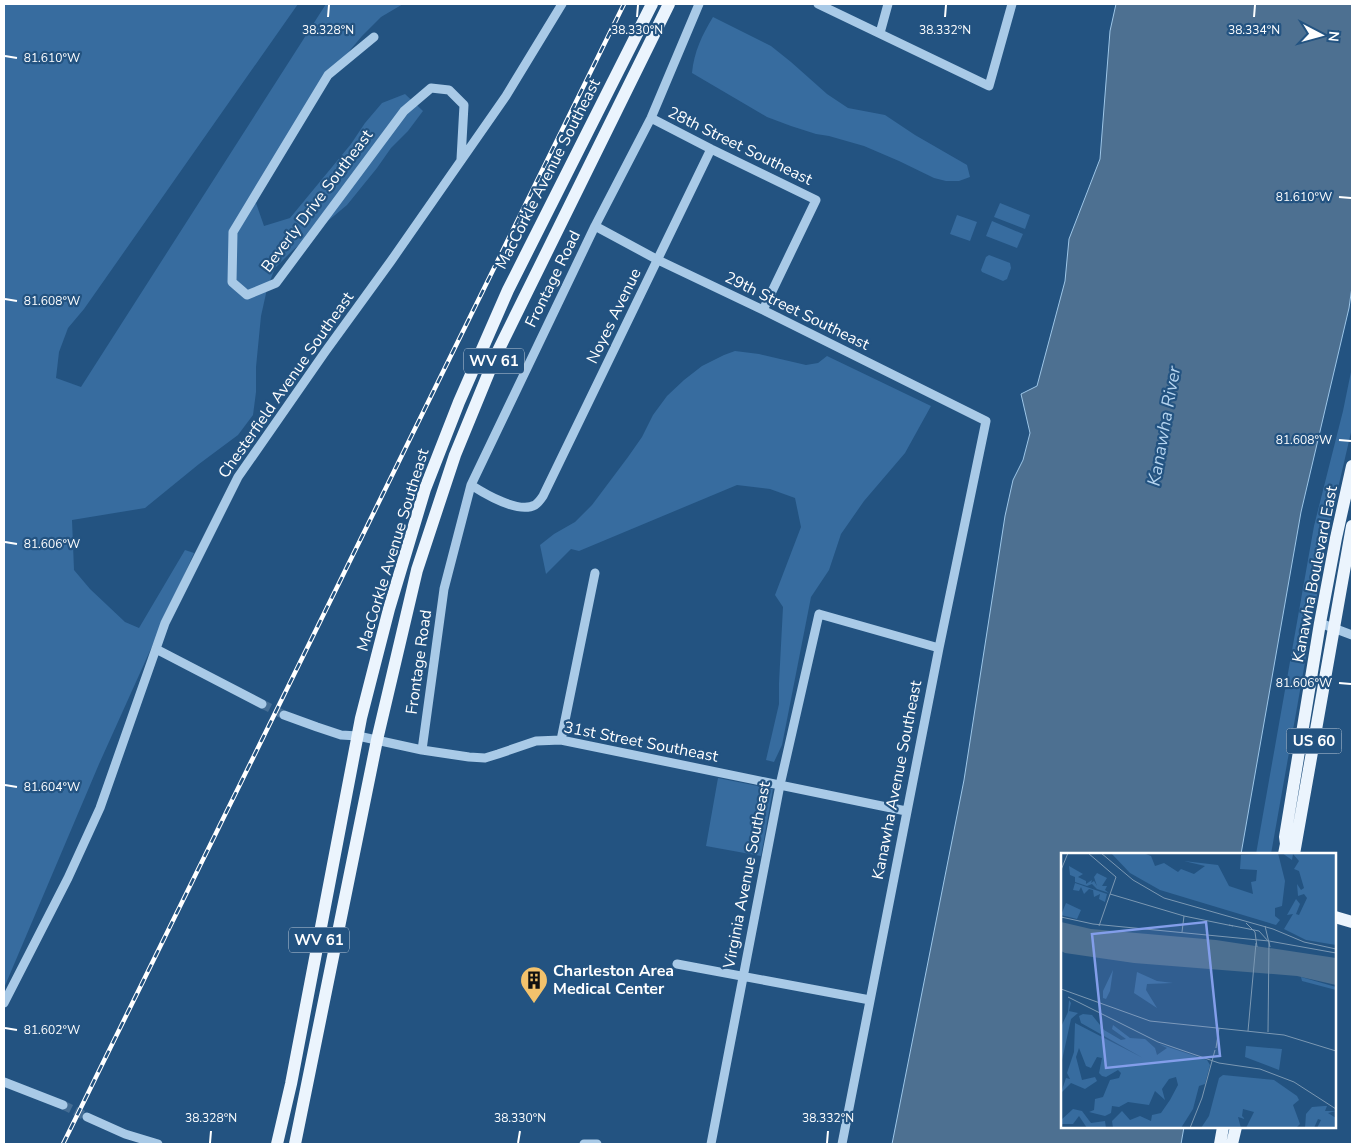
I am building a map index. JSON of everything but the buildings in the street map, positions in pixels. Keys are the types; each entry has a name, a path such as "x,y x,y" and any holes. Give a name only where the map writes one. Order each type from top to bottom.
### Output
{"main road":[{"name":"MacCorkle Avenue Southeast","path":"277,1144 291,1084 361,718 425,489 459,402 508,290 652,4"},
{"name":"MacCorkle Avenue Southeast","path":"295,1144 377,740 417,570 455,455 496,355 669,4"},
{"name":"Kanawha Boulevard East","path":"1284,853 1285,837 1320,623 1352,466"},
{"name":"Kanawha Boulevard East","path":"1294,853 1352,526"},
{"name":"Kanawha Boulevard East","path":"1278,853 1281,842 1285,837"},
{"path":"1336,917 1352,922"},
{"path":"1220,1144 1223,1128"},
{"path":"1232,1144 1236,1128"}],"street":[{"name":"Chesterfield Avenue Southeast","path":"4,1003 68,878 100,808 169,616 238,477 506,96 562,4"},
{"name":"Frontage Road","path":"422,750 444,589 471,485 595,226 651,118 699,4"},
{"path":"818,4 989,86 1012,4"},
{"path":"880,33 888,4"},
{"name":"Beverly Drive Southeast","path":"374,37 328,75 233,232 232,282 247,295 276,283 404,111 431,88 449,90 464,105 461,159"},
{"name":"28th Street Southeast","path":"651,118 816,200 763,310"},
{"name":"Noyes Avenue","path":"471,485 488,496 520,507 533,506 543,496 711,149"},
{"name":"29th Street Southeast","path":"595,226 658,260 763,310 986,422"},
{"name":"Kanawha Avenue Southeast","path":"842,1144 906,811 986,422"},
{"path":"561,740 595,573"},
{"name":"Virginia Avenue Southeast","path":"710,1144 780,785 819,614 939,648"},
{"path":"1320,623 1352,635"},
{"path":"156,649 262,704"},
{"name":"31st Street Southeast","path":"284,715 340,734 469,757 485,758 536,741 561,740 906,811"},
{"path":"677,964 870,1000"},
{"path":"4,1082 63,1106"},
{"path":"87,1117 124,1134 158,1144"},
{"path":"584,1144 597,1144"}],"shaded area":[{"path":"4,4 298,4 84,309 68,328 59,352 56,378 81,387 326,4 403,4 381,17 330,74 266,182 256,203 264,226 290,218 382,103 405,94 423,111 408,131 391,148 347,205 293,250 275,268 267,289 261,316 253,415 238,435 145,508 72,520 74,570 90,589 125,622 139,628 185,550 194,553 99,764 4,988"},
{"path":"713,17 771,46 827,94 848,108 885,115 967,165 970,177 959,181 946,181 934,178 864,146 791,126 767,117 692,73 699,44"},
{"path":"1000,203 1030,215 1025,229 994,217"},
{"path":"957,215 977,222 970,241 950,234"},
{"path":"992,221 1023,234 1017,248 986,236"},
{"path":"989,255 1010,263 1011,268 1007,279 1003,281 982,272 986,257"},
{"path":"735,351 759,354 806,365 818,363 827,356 931,406 905,453 864,501 841,534 829,570 811,597 782,745 774,762 766,760 779,704 783,607 775,595 801,527 795,498 770,489 737,485 579,551 571,549 546,574 540,545 554,534 575,522 592,505 642,437 653,415 667,396 702,366"},
{"path":"1352,367 1352,428 1329,527 1271,853 1256,853 1314,526"},
{"path":"718,778 773,789 761,856 706,846"}],"water":[{"name":"Kanawha River","path":"1116,4 1352,4 1352,287 1349,308 1301,512 1241,853 1061,853 1061,1128 1184,1128 1181,1144 892,1144 964,780 1005,516 1013,480 1023,460 1030,433 1021,394 1037,386 1065,281 1069,239 1100,159 1110,31"}],"tunnel":[{"path":"262,704 284,715"},
{"path":"63,1105 87,1117"}],"railway":[{"path":"63,1144 624,4"}],"place":[{"name":"Charleston Area Medical Center","path":"534,1004"}]}
